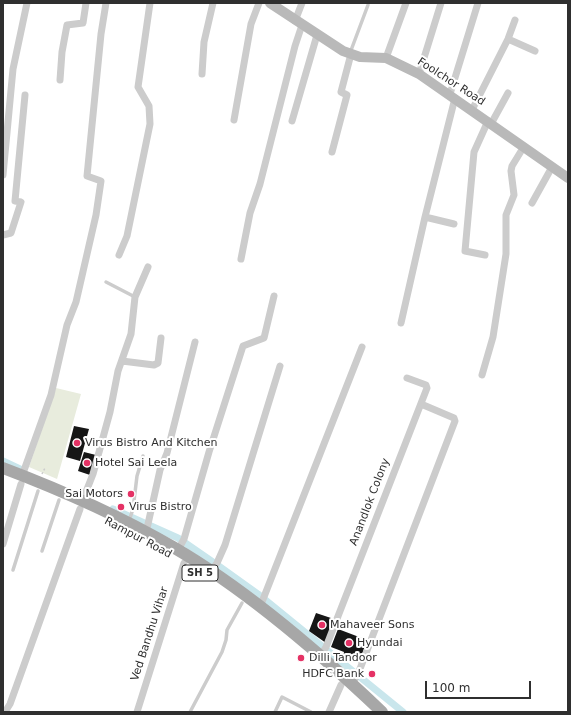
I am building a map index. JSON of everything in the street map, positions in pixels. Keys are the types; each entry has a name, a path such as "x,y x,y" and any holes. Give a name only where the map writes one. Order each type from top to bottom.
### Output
{"main road":[{"path":"3,468 21,480 130,518 182,544 262,601 323,651 382,712"},
{"name":"Rampur Road","path":"3,477 21,480 38,491 59,500 83,501 184,563 242,603 280,633 352,680 371,712"}],"street":[{"path":"3,175 13,69 27,3"},
{"path":"60,80 62,52 68,25 83,23 86,3"},
{"path":"3,544 21,480 51,395 67,325 81,284 96,215 101,181 87,176 101,34 106,3"},
{"path":"119,255 127,236 150,124 149,106 138,87 150,3"},
{"path":"202,74 204,42 213,3"},
{"path":"234,120 251,24 259,3"},
{"name":"Foolchor Road","path":"270,3 317,35 351,54 360,57 386,58 419,74 453,96 523,148 568,178"},
{"path":"241,259 250,213 260,184 294,46 302,3"},
{"path":"386,58 406,3"},
{"path":"419,74 441,3"},
{"path":"401,323 453,96 478,3"},
{"path":"472,110 508,39 515,20"},
{"path":"292,121 317,35"},
{"path":"508,39 535,51"},
{"path":"332,152 347,95 341,92 351,54"},
{"path":"485,255 465,251 474,152 489,122 508,93"},
{"path":"3,236 11,233 21,202 16,201 25,95"},
{"path":"482,375 494,337 506,254 506,215 514,195 511,171 512,166 523,148"},
{"path":"532,203 552,167"},
{"path":"425,217 454,224"},
{"path":"6,712 83,501 110,412 122,361 131,334 135,297 148,267"},
{"path":"182,544 243,346 264,338 274,296"},
{"path":"122,361 154,365 158,364 161,338"},
{"path":"148,527 160,470 167,453 195,342"},
{"path":"262,601 362,346"},
{"path":"214,567 227,538 280,366"},
{"name":"Anandlok Colony","path":"323,651 427,386 407,378"},
{"path":"329,712 352,680 455,421 454,418 421,404"},
{"name":"Ved Bandhu Vihar","path":"137,712 184,563"}],"lane":[{"path":"351,54 368,5"},
{"path":"106,282 135,297"},
{"path":"130,518 137,476 143,456"},
{"path":"13,570 38,491"},
{"path":"42,551 59,500"},
{"path":"190,712 222,652 226,640 227,630 242,603"},
{"path":"274,712 282,697 310,712"}],"shaded area":[{"path":"56,388 81,394 57,479 29,467"}],"building":[{"name":"Virus Bistro And Kitchen","path":"74,426 89,429 80,461 66,457"},
{"name":"Hotel Sai Leela","path":"84,452 96,455 90,475 78,471"},
{"name":"Mahaveer Sons","path":"316,613 334,619 326,643 309,631"},
{"name":"Hyundai","path":"338,629 367,640 359,663 343,657 344,652 331,647"}],"waterway":[{"path":"3,461 20,469"},
{"path":"113,509 178,538 220,567 258,594 403,712"}],"place":[{"name":"Virus Bistro And Kitchen","path":"77,443"},
{"name":"Hotel Sai Leela","path":"87,463"},
{"name":"Sai Motors","path":"131,494"},
{"name":"Virus Bistro","path":"121,507"},
{"name":"Mahaveer Sons","path":"322,625"},
{"name":"Hyundai","path":"349,643"},
{"name":"Dilli Tandoor","path":"301,658"},
{"name":"HDFC Bank","path":"372,674"}]}
